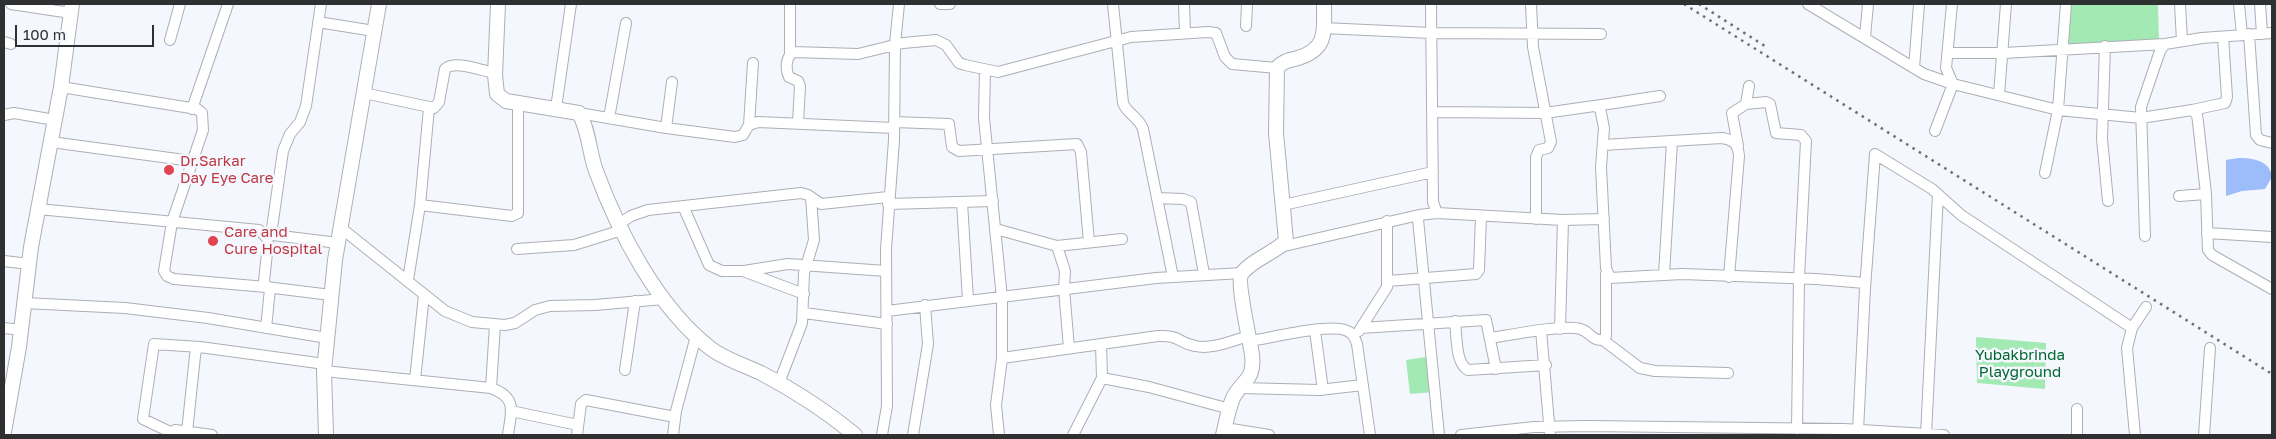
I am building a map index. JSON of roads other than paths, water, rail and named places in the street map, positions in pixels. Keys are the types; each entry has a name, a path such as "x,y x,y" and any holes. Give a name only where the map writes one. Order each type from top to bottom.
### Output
{"street":[{"path":"4,432 21,330 29,264 61,87 72,9 11,4"},
{"path":"170,40 180,4"},
{"path":"192,108 228,4"},
{"path":"266,328 268,288 264,281 268,244 267,234 283,151 290,134 300,122 306,106 321,4"},
{"path":"326,435 325,368 331,295 338,243 379,4"},
{"path":"498,4 495,75 497,94 506,101 666,128 740,137 749,125 752,62"},
{"path":"556,108 571,4"},
{"path":"790,4 788,74 800,86 798,123"},
{"path":"882,435 887,406 886,271 888,201 894,125 895,44 899,4"},
{"path":"940,4 950,4"},
{"path":"1113,4 1123,103 1144,129 1174,277"},
{"path":"1184,4 1185,33"},
{"path":"1246,26 1247,4"},
{"path":"1269,435 1224,432 1233,399 1252,371 1250,339 1239,280 1242,273 1286,241 1276,134 1277,68 1282,62 1310,54 1317,49 1322,40 1324,4"},
{"path":"1431,4 1433,202 1437,213"},
{"path":"1531,4 1531,33 1551,142 1548,148 1539,150 1536,157 1536,219"},
{"path":"1865,37 1868,4"},
{"path":"1914,68 1919,4"},
{"path":"1935,131 1953,84 1946,68 1949,53 1952,4"},
{"path":"1999,94 2004,53 2006,4"},
{"path":"2045,173 2058,110 2066,4"},
{"path":"2180,4 2182,41"},
{"path":"2239,4 2245,35 2256,135 2260,140 2272,143"},
{"path":"1949,53 2004,53 2165,44 2267,34 2260,4"},
{"path":"1815,5 1924,74 1953,84 2058,110 2141,118 2225,103 2227,97 2223,37"},
{"path":"318,22 374,31"},
{"path":"609,118 626,23"},
{"path":"1323,28 1431,33 1601,34"},
{"path":"790,53 858,54 895,44 936,40 946,45 959,62 998,72 1015,69 1116,40 1185,33 1216,33 1225,57 1232,64 1277,68"},
{"path":"2145,236 2142,99 2165,44"},
{"path":"2105,46 2102,139 2108,201"},
{"path":"364,93 429,108 437,106 439,102 445,69 448,67 456,66 491,72 495,75"},
{"path":"985,70 984,108 1002,298 1002,358 996,405 999,435"},
{"path":"666,128 672,82"},
{"path":"1746,104 1749,86"},
{"path":"61,87 192,108 202,113 203,121 192,161 172,222 165,264 167,276 174,279 331,295"},
{"path":"1433,112 1545,113 1660,96"},
{"path":"1729,277 1739,156 1732,113 1746,104 1762,102 1770,104 1776,133 1800,135 1806,140 1799,278 1797,429"},
{"path":"420,205 515,215 519,206 518,103"},
{"path":"1594,106 1600,108 1603,117 1601,166 1606,274 1606,336 1603,340"},
{"path":"408,280 420,205 429,108"},
{"path":"2192,110 2197,115 2198,122 2206,194 2208,250 2212,255 2272,289"},
{"path":"4,115 14,113 55,120"},
{"path":"579,113 594,165 620,227 664,299 696,336 711,349 779,383 824,409 855,435"},
{"path":"749,125 758,122 894,125 945,123 949,124 951,128 952,147 955,150 1077,144 1081,152 1088,242"},
{"path":"1603,145 1722,138 1731,140 1738,146"},
{"path":"51,142 192,161"},
{"path":"1664,274 1672,142"},
{"path":"1858,431 1865,283 1875,154 1938,194 1953,208 2005,245 2132,328"},
{"path":"1283,205 1433,172"},
{"path":"517,249 584,244 620,227 638,213 801,193 812,197 821,204 888,201 993,201"},
{"path":"1926,435 1938,194"},
{"path":"2178,196 2206,194"},
{"path":"779,383 799,334 804,313 805,267 814,240 812,197"},
{"path":"1157,198 1183,199 1191,202 1204,274"},
{"path":"962,202 968,300"},
{"path":"683,206 709,265 722,271 743,271 788,264 805,267 886,271"},
{"path":"38,209 259,230 267,234 338,243"},
{"path":"1280,247 1387,221 1437,213 1563,220 1604,219"},
{"path":"1419,215 1439,435"},
{"path":"1388,281 1476,274 1479,270 1481,216"},
{"path":"1560,329 1563,220"},
{"path":"1370,435 1358,332 1388,281 1387,221"},
{"path":"341,228 408,280 424,295 458,318 495,325 515,323 535,310 550,306 595,305 664,299"},
{"path":"996,229 1057,246 1122,239"},
{"path":"2207,233 2272,237"},
{"path":"1057,246 1064,262 1064,289 1069,348"},
{"path":"4,261 29,264"},
{"path":"743,271 804,294"},
{"path":"887,311 1174,277 1242,273"},
{"path":"1606,274 1614,278 1664,274 1799,278 1865,283"},
{"path":"415,380 424,295"},
{"path":"624,370 635,301"},
{"path":"24,303 125,308 208,318 328,338"},
{"path":"913,435 928,344 925,305"},
{"path":"2135,435 2127,348 2132,328 2146,307"},
{"path":"804,313 886,324"},
{"path":"1002,358 1174,336 1188,344 1201,347 1315,331 1344,329 1358,332 1486,320 1496,369"},
{"path":"1455,322 1460,359 1468,370 1546,365"},
{"path":"491,388 495,325"},
{"path":"4,328 21,330"},
{"path":"1491,338 1541,330 1580,328 1594,339 1603,340 1640,368 1655,371 1728,374"},
{"path":"1541,330 1546,365 1550,431"},
{"path":"1315,331 1323,390"},
{"path":"673,435 675,417 696,336"},
{"path":"212,435 187,432 168,433 142,419 154,344 200,347 325,368 491,388 505,393 510,400 511,411 508,435"},
{"path":"1073,435 1102,378 1102,344"},
{"path":"187,432 195,356 200,347"},
{"path":"2204,435 2210,348"},
{"path":"1102,378 1149,387 1230,409"},
{"path":"1241,388 1323,390 1363,385"},
{"path":"511,411 577,430 581,404 586,400 675,417"},
{"path":"2077,409 2077,435"},
{"path":"1461,435 1550,431 1771,432 1797,429 1944,435"}],"water":[{"path":"2238,158 2260,161 2268,167 2272,177 2265,189 2242,191 2226,196 2226,160"}],"railway":[{"path":"1684,4 2272,374"},
{"path":"1699,4 1768,48"}],"place":[{"name":"Dr.Sarkar Day Eye Care","path":"169,170"},
{"name":"Care and Cure Hospital","path":"213,241"}],"park label":[{"name":"Yubakbrinda Playground","path":"2020,364"}]}
